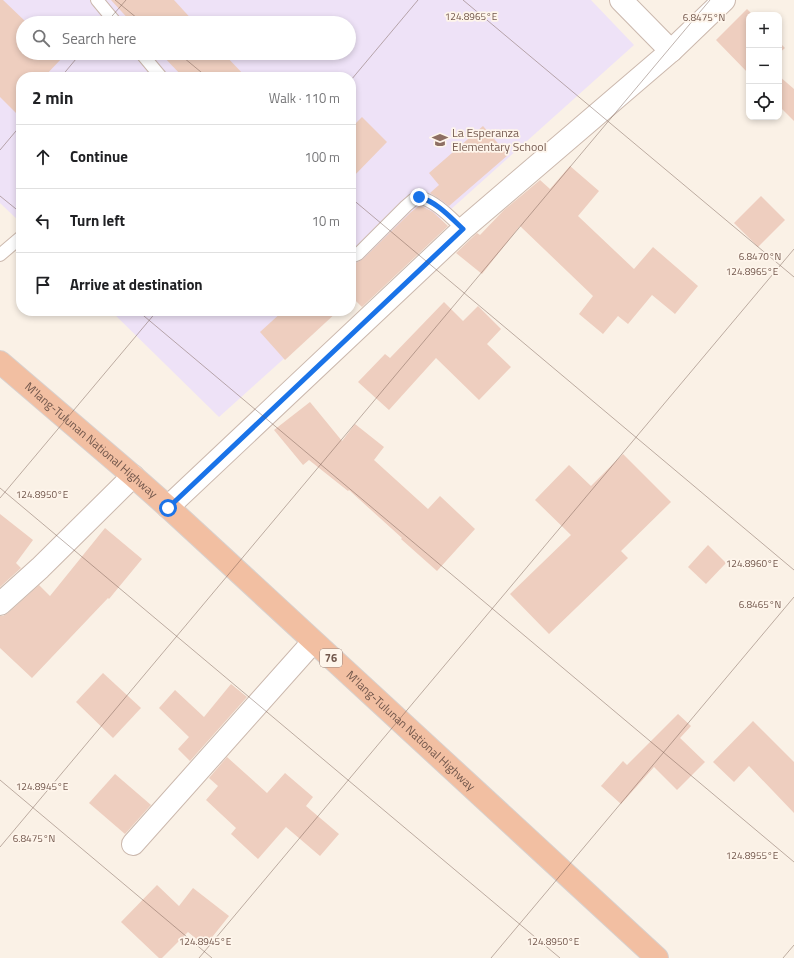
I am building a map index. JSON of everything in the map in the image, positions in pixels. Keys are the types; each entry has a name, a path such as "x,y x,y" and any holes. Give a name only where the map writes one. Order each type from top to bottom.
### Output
{"highway":[{"name":"M'lang-Tulunan National Highway","path":"0,362 133,476 658,958"}],"street":[{"path":"621,0 671,51"},
{"path":"168,508 463,229 671,51 724,0"},
{"path":"0,604 40,568 133,476"},
{"path":"133,844 313,642"}],"lane":[{"path":"97,0 110,16"},
{"path":"148,60 157,72"},
{"path":"356,255 406,206 419,197 426,199 437,206 463,229"},
{"path":"0,255 16,241"}],"shaded area":[{"name":"La Esperanza Elementary School","path":"0,0 591,0 634,45 356,295 356,72 16,72 16,218 0,203"},
{"path":"116,316 331,316 219,417"}],"building":[{"path":"0,0 3,0 20,16 16,16 16,60 60,60 49,72 16,72 16,113 0,97"},
{"path":"111,0 174,0 189,16 126,16"},
{"path":"747,9 750,12 746,12 746,71 716,40"},
{"path":"167,60 230,60 241,72 178,72"},
{"path":"782,79 794,89 794,121 782,109"},
{"path":"362,117 387,142 356,174 356,123"},
{"path":"483,126 508,155 449,206 430,193 439,185 429,173"},
{"path":"570,166 599,191 578,216 634,269 653,247 698,286 675,314 652,295 628,324 618,316 603,334 579,314 593,296 520,226 482,274 456,253 477,233 480,235 504,210 540,180 550,189"},
{"path":"761,196 785,220 758,247 734,223"},
{"path":"420,205 433,212 448,226 362,307 356,301 356,263 363,259"},
{"path":"444,302 463,321 478,306 501,329 487,344 511,367 479,400 436,358 389,410 358,382 385,354 390,358"},
{"path":"278,316 333,316 285,360 260,332"},
{"path":"310,402 342,441 355,424 384,447 374,460 428,509 440,496 475,529 437,571 349,490 348,491 309,460 303,465 274,430"},
{"path":"623,454 671,502 621,551 628,558 549,634 510,594 571,535 535,500 569,465 591,486"},
{"path":"0,514 33,540 16,563 21,568 0,587"},
{"path":"105,528 142,559 109,599 108,598 32,678 0,648 0,616 8,613 39,585 50,596"},
{"path":"708,545 726,563 706,584 688,567"},
{"path":"103,673 141,708 113,738 76,702"},
{"path":"231,684 247,697 190,761 178,749 189,737 159,708 175,690 204,717"},
{"path":"678,714 691,726 680,738 705,762 677,790 654,767 621,804 601,786 623,761 627,765"},
{"path":"753,721 794,762 794,813 749,766 734,782 713,762"},
{"path":"227,757 267,793 285,773 313,797 306,806 339,834 320,856 286,827 258,859 231,834 236,828 206,800 218,786 209,778"},
{"path":"115,774 151,805 125,834 89,803"},
{"path":"157,885 179,906 193,888 229,916 205,946 188,932 162,958 159,958 121,922"}],"place":[{"name":"La Esperanza Elementary School","path":"440,140"}],"route":[{"path":"168,508 463,229 437,206 426,199 419,197"}]}
